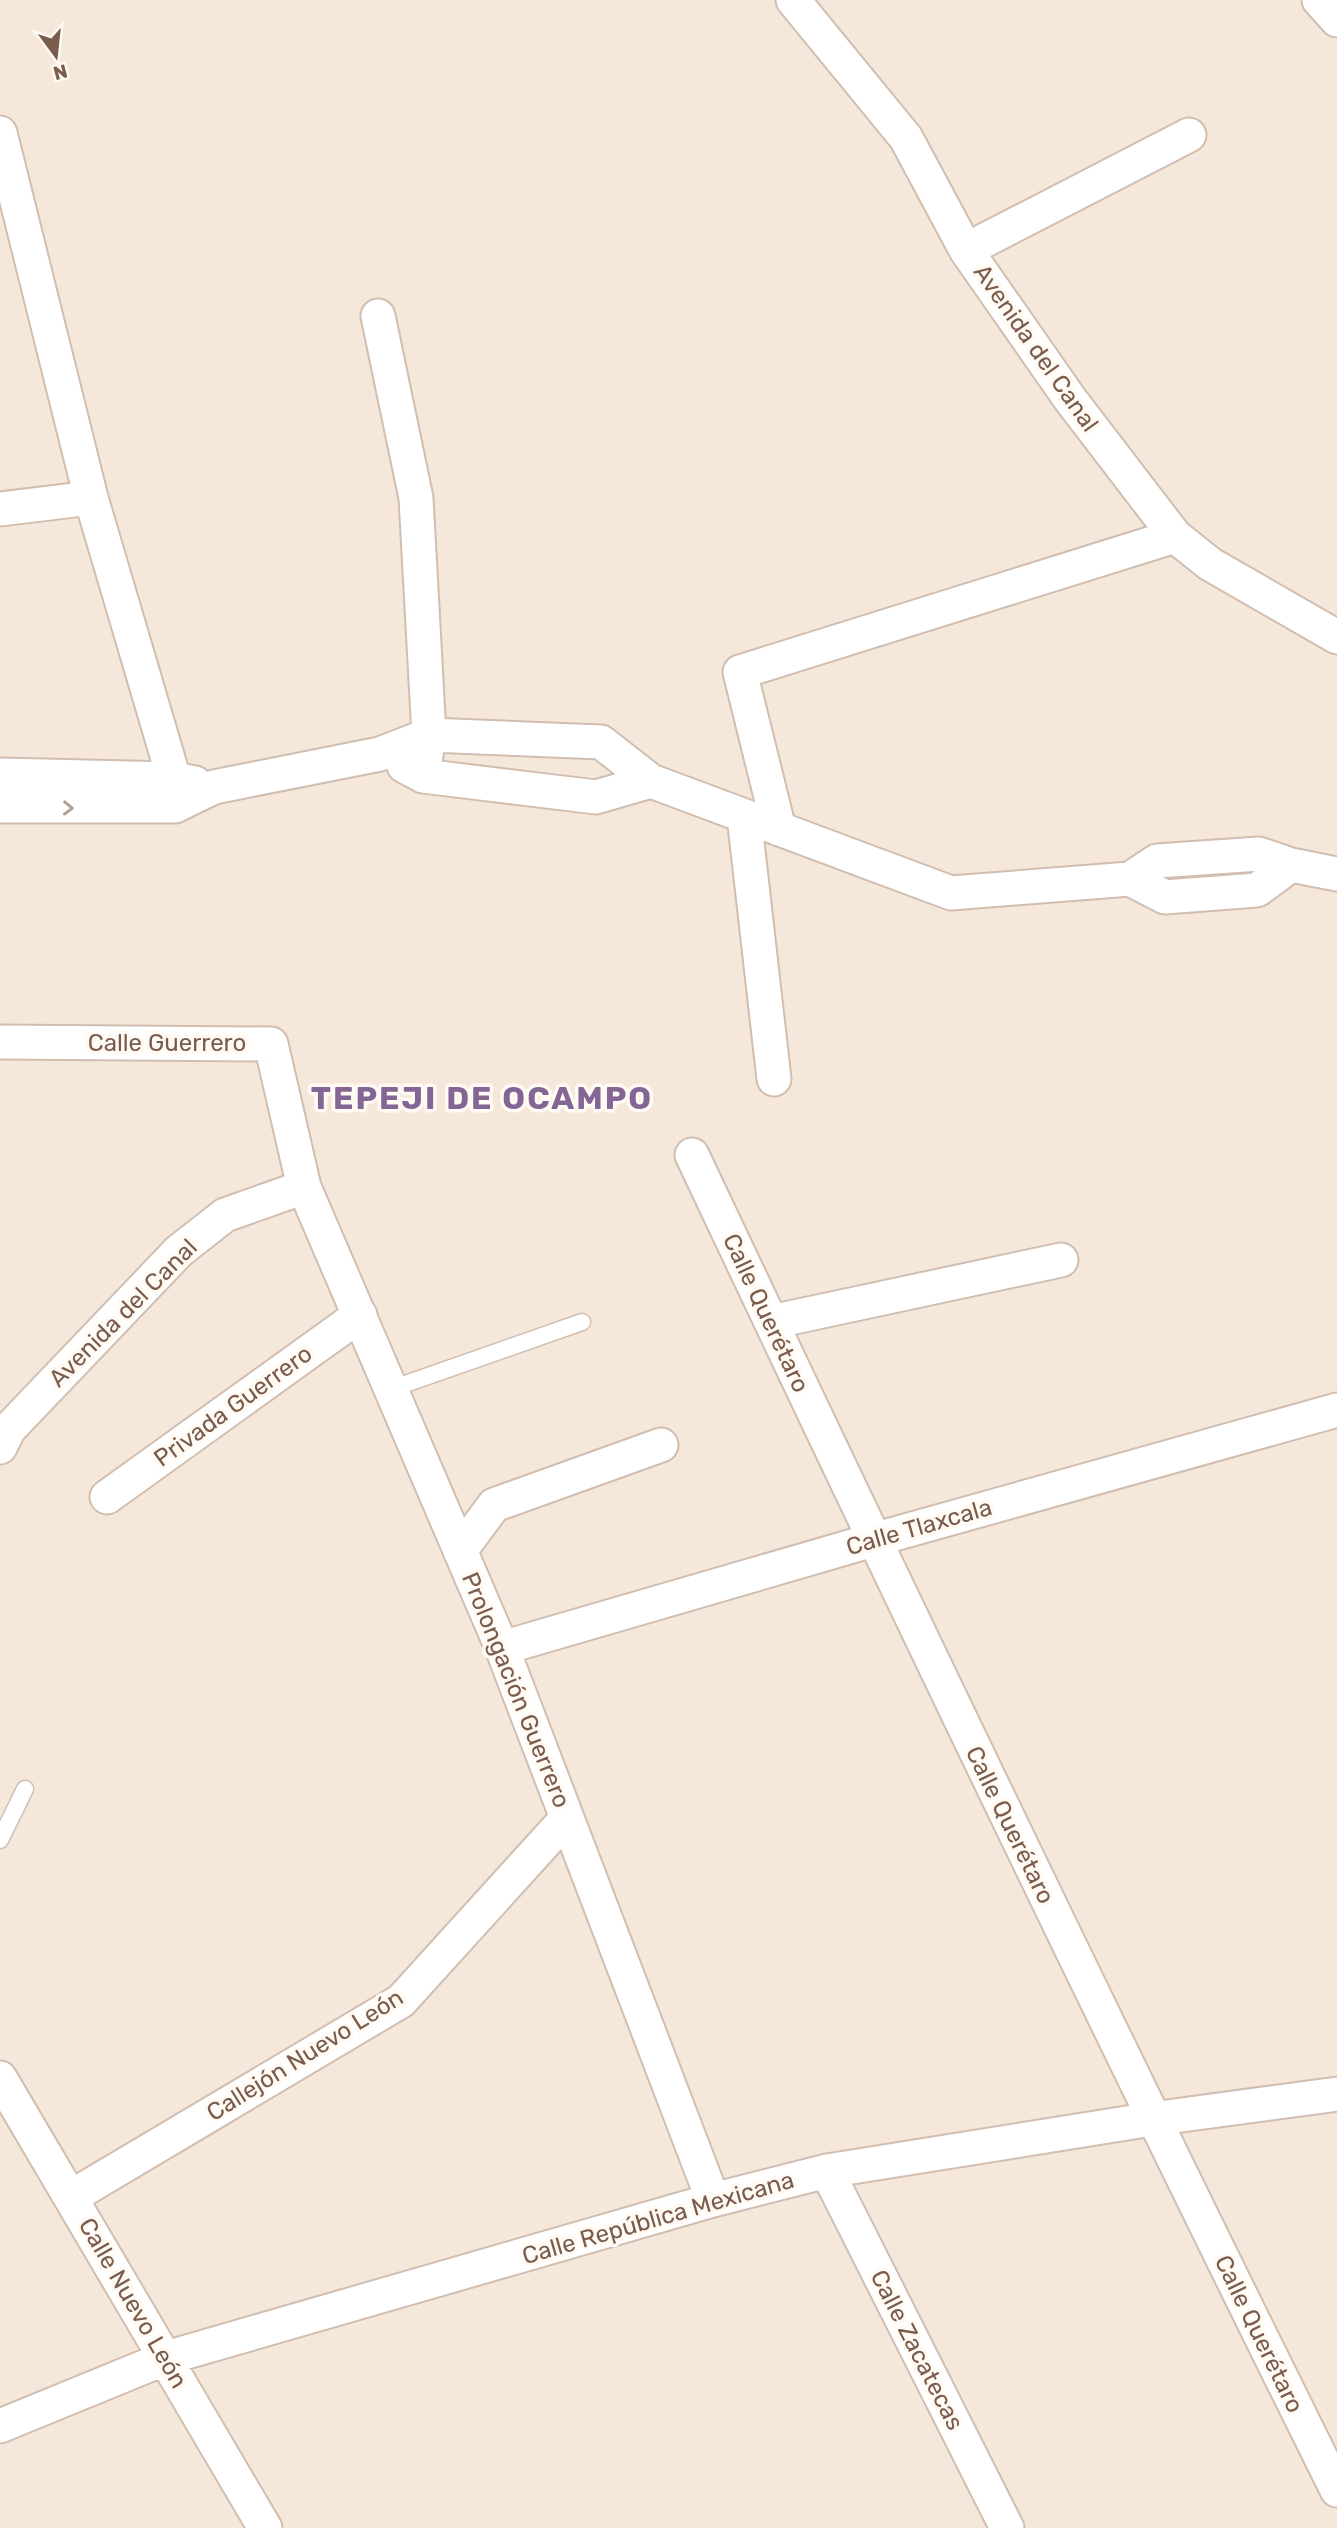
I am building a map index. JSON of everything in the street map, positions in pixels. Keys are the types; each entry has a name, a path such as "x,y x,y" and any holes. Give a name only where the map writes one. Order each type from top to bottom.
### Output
{"street":[{"name":"Avenida del Canal","path":"793,0 906,138 966,250 1070,399 1175,536 1210,564 1337,637"},
{"path":"1319,0 1337,20"},
{"path":"0,134 92,498 175,793"},
{"path":"966,250 1189,135"},
{"path":"378,316 416,498 429,735 423,776"},
{"path":"0,509 92,498"},
{"path":"779,830 740,672 1175,536"},
{"path":"0,806 175,793 214,787 380,754 429,735 601,742 651,781 951,894 1130,879 1165,897 1257,890 1292,865 1337,874"},
{"path":"380,754 423,776 596,797 651,781"},
{"path":"0,775 175,793"},
{"path":"744,816 774,1079"},
{"name":"Calle Guerrero","path":"0,1042 271,1044 304,1187"},
{"name":"Calle Querétaro","path":"692,1155 873,1540 1152,2119 1337,2490"},
{"name":"Avenida del Canal","path":"0,1447 9,1429 179,1251 225,1215 304,1187"},
{"name":"Prolongación Guerrero","path":"304,1187 502,1648 713,2200"},
{"path":"771,1322 1061,1260"},
{"name":"Privada Guerrero","path":"107,1497 359,1315"},
{"name":"Calle Tlaxcala","path":"502,1648 873,1540 1337,1410"},
{"path":"460,1551 494,1506 661,1445"},
{"name":"Callejón Nuevo León","path":"72,2197 401,2001 567,1818"},
{"name":"Calle Nuevo León","path":"0,2078 265,2528"},
{"name":"Calle República Mexicana","path":"0,2426 166,2358 713,2200 827,2171 1152,2119 1337,2094"},
{"name":"Calle Zacatecas","path":"827,2171 1007,2528"}],"lane":[{"path":"391,1389 582,1322"},
{"path":"0,1840 25,1789"}],"shaded area":[{"name":"TEPEJI DE OCAMPO","path":"0,0 1337,0 1337,2528 0,2528"}],"district":[{"name":"TEPEJI DE OCAMPO","path":"482,1098"}]}
